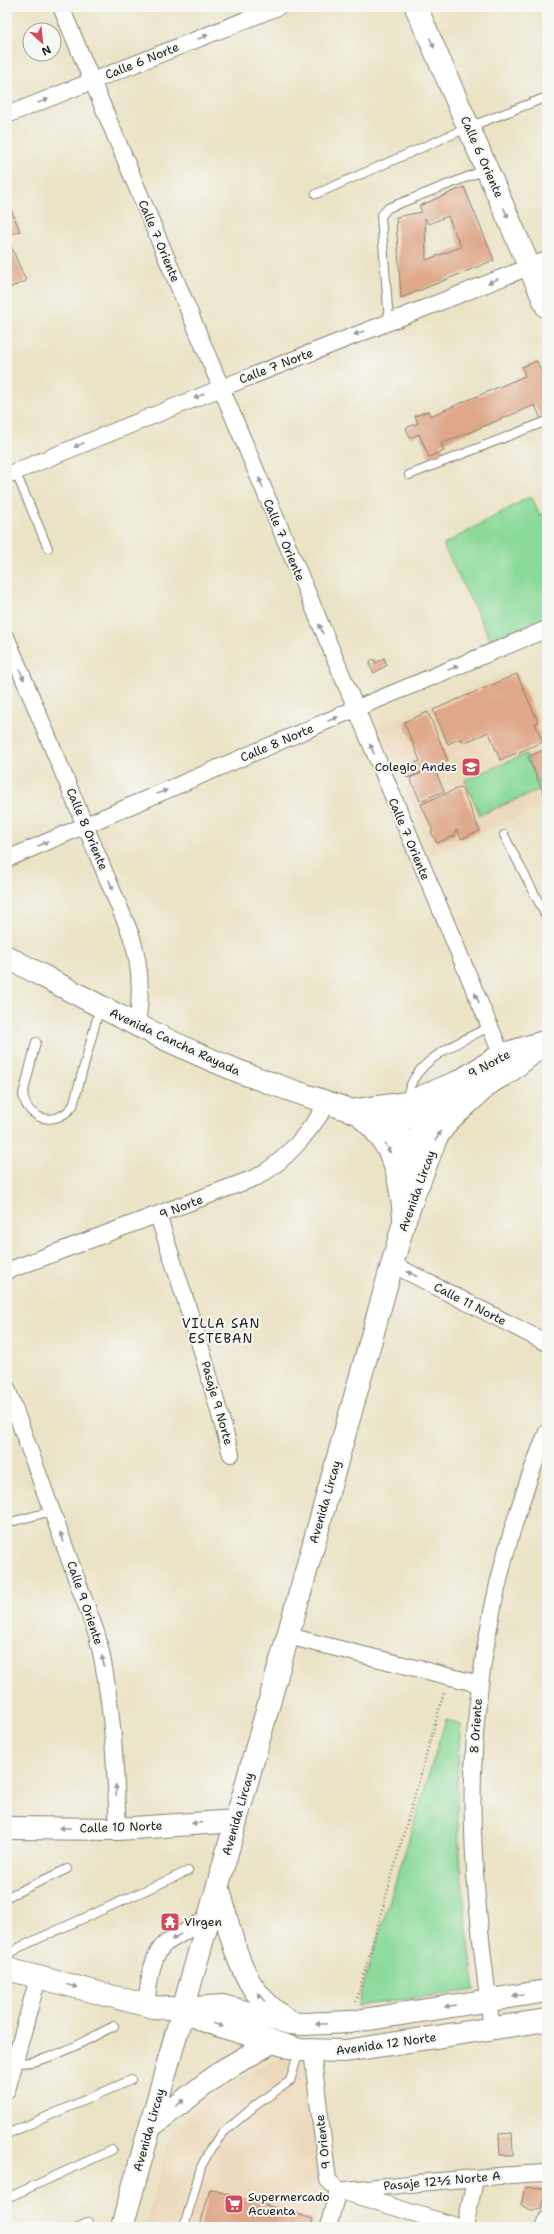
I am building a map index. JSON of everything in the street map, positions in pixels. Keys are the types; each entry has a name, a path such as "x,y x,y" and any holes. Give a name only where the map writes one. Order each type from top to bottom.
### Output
{"main road":[{"name":"Calle 6 Oriente","path":"416,7 487,169 538,263 547,306"},
{"name":"Avenida Cancha Rayada","path":"7,957 100,1007 238,1071 390,1125 403,1137 412,1150"},
{"name":"9 Norte","path":"455,1083 505,1063 547,1041"},
{"name":"9 Norte","path":"469,1100 491,1082 505,1063"},
{"path":"351,1111 407,1103 455,1083"},
{"name":"Avenida Lircay","path":"410,1187 412,1150 426,1115 442,1093 455,1083"},
{"path":"377,1120 426,1115 469,1100"},
{"name":"Avenida Lircay","path":"410,1187 436,1138 448,1121 469,1100"},
{"name":"Avenida Cancha Rayada","path":"351,1111 362,1118 382,1136 410,1187 404,1222"},
{"name":"Avenida Lircay","path":"122,2227 404,1222"},
{"name":"Calle 10 Norte","path":"7,1828 118,1828 236,1821"},
{"path":"218,1885 235,1945 245,1972 254,1989 267,2004 290,2023"},
{"name":"Avenida 12 Norte","path":"7,1968 38,1978 146,2005 183,2009 222,2006 290,2023 314,2024 350,2022 547,1991"},
{"name":"Avenida 12 Norte","path":"183,2009 202,2020 306,2051 345,2051 547,2020"},
{"path":"150,2127 222,2071 272,2042"}],"street":[{"name":"Calle 7 Oriente","path":"61,7 505,1063"},
{"name":"Calle 6 Norte","path":"7,115 278,7"},
{"name":"Calle 7 Norte","path":"11,473 221,388 538,263"},
{"name":"Calle 8 Norte","path":"7,859 355,709 547,629"},
{"name":"Calle 8 Oriente","path":"7,640 136,950 140,982 137,1025"},
{"name":"9 Norte","path":"7,1271 243,1183 270,1169 295,1148 328,1104"},
{"name":"Pasaje 9 Norte","path":"158,1215 201,1348 231,1454"},
{"name":"Calle 11 Norte","path":"392,1264 547,1343"},
{"name":"Calle 9 Oriente","path":"7,1388 87,1606 104,1665 112,1717 118,1828"},
{"name":"8 Oriente","path":"492,2029 488,2000 473,1817 473,1774 480,1684 489,1626 505,1555 524,1492 547,1432"},
{"path":"288,1636 480,1684"},
{"path":"146,2005 155,1958 160,1949 209,1917"},
{"path":"7,2090 38,1978"},
{"name":"9 Oriente","path":"306,2051 328,2180 338,2190"},
{"name":"Pasaje 12½ Norte A","path":"338,2190 476,2180 500,2175 547,2173"},
{"path":"465,2227 476,2180"},
{"path":"328,2227 338,2190 459,2227"},
{"path":"545,2227 547,2219"}],"lane":[{"path":"316,194 469,127 547,97"},
{"path":"389,322 381,216 388,208 487,169"},
{"path":"409,475 547,421"},
{"path":"11,473 48,548"},
{"path":"504,835 547,918"},
{"path":"36,1042 23,1095 24,1102 36,1114 45,1119 55,1120 66,1115 73,1106 100,1007"},
{"path":"407,1103 408,1091 422,1067 450,1048 489,1027"},
{"path":"7,1523 52,1511"},
{"path":"7,1897 67,1869"},
{"path":"7,1956 20,1947 188,1871"},
{"path":"15,2063 31,2063 44,2059 114,2026"},
{"path":"184,2227 201,2167 211,2148 224,2132 290,2081 306,2051"},
{"path":"7,2134 131,2080"},
{"path":"7,2198 112,2150"},
{"path":"79,2227 88,2222"}],"path":[{"path":"350,2022 448,1677"}],"shaded area":[{"path":"7,195 23,231 8,238 27,281 7,290"},
{"name":"Colegio Andes","path":"517,670 544,729 547,728 547,804 433,854 379,726"},
{"path":"282,2057 307,2071 325,2197 318,2227 145,2227 169,2138 195,2109 230,2081"}],"green space":[{"path":"531,496 540,515 547,511 547,618 491,641 443,545"},
{"path":"526,754 541,789 480,815 465,780"},
{"path":"446,1719 461,1725 457,1790 458,1824 463,1892 475,1990 357,2006"}],"building":[{"path":"464,187 494,260 401,298 396,217 422,212 419,206","holes":["448,216 461,247 426,260 425,218 429,224"]},
{"path":"7,200 20,231 7,236"},
{"path":"7,237 26,281 7,289"},
{"path":"537,361 547,385 547,416 541,419 535,405 441,444 444,451 429,457 419,434 410,438 406,428 418,423 415,416 428,411 430,416 525,376 522,367"},
{"path":"384,658 387,665 374,673 369,665 371,664 370,661 374,659 376,663"},
{"path":"517,674 538,722 535,723 543,742 500,760 489,732 463,743 461,738 448,744 433,710"},
{"path":"428,712 448,761 407,778 403,768 420,761 404,722"},
{"path":"547,748 547,801 528,757"},
{"path":"434,768 444,791 420,801 410,778"},
{"path":"461,787 480,831 461,839 457,830 455,831 456,835 437,843 431,832 433,831 421,804"},
{"path":"512,2133 513,2155 500,2155 499,2134"},
{"path":"526,2187 545,2188 546,2195 541,2209 531,2210 521,2205"},
{"name":"Supermercado Acuenta","path":"210,2189 313,2219 310,2227 200,2227"}],"place":[{"name":"Colegio Andes","path":"471,767"},
{"name":"Virgen","path":"170,1922"},
{"name":"Supermercado Acuenta","path":"234,2204"}],"district":[{"name":"VILLA SAN ESTEBAN","path":"221,1330"}]}
